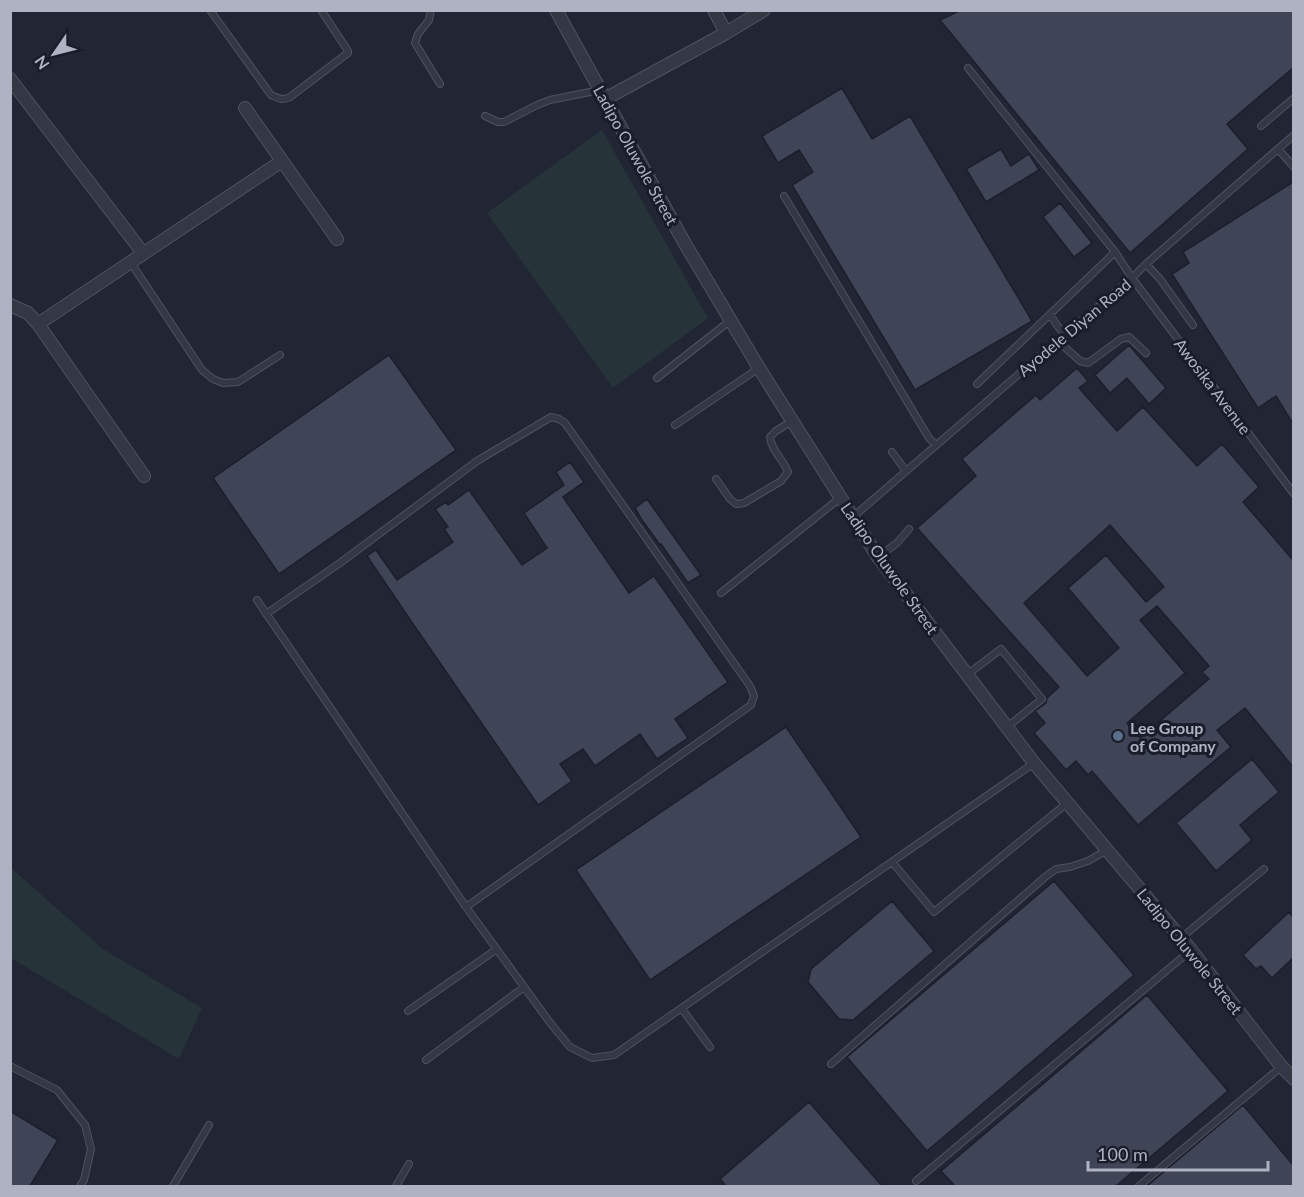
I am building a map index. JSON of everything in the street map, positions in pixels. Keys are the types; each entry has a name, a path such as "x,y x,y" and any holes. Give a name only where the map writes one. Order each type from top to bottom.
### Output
{"street":[{"name":"Ladipo Oluwole Street","path":"556,10 684,242 759,368 878,557 1034,763 1191,950 1293,1079"},
{"path":"714,10 726,33"},
{"path":"602,94 726,33 764,10"},
{"path":"10,79 143,253"},
{"path":"245,108 337,239"},
{"path":"38,324 282,161"},
{"path":"10,305 27,313 38,324 144,476"}],"lane":[{"path":"210,10 271,94 284,100 348,53 321,10"},
{"path":"431,10 429,20 418,34 415,43 440,84"},
{"name":"Awosika Avenue","path":"968,68 1115,252 1293,494"},
{"path":"485,116 498,122 504,122 550,100 602,94"},
{"path":"1261,126 1293,98"},
{"name":"Ayodele Diyan Road","path":"853,517 1132,278 1293,135"},
{"path":"1278,149 1293,167"},
{"path":"784,196 928,438 936,446"},
{"path":"977,384 1115,252"},
{"path":"130,262 202,370 213,379 223,383 238,382 280,355"},
{"path":"1146,264 1161,279 1193,325"},
{"path":"1050,315 1064,335"},
{"path":"657,378 730,320"},
{"path":"1058,341 1080,360 1088,363 1121,339 1129,337 1146,353"},
{"path":"675,424 759,368"},
{"path":"266,614 340,563 477,461 551,417 565,423 750,686 754,696 751,705 466,907"},
{"path":"716,479 736,504 744,503 781,481 788,472 771,445 770,437 776,430 792,420"},
{"path":"892,452 906,471"},
{"path":"721,593 840,498"},
{"path":"878,557 897,543 909,529"},
{"path":"257,600 466,907 524,987 570,1047 592,1058 614,1055 1034,763"},
{"path":"967,675 1001,649 1042,699 1007,728"},
{"path":"892,862 934,912 1067,803"},
{"path":"831,1064 1045,877 1056,869 1088,861 1107,850"},
{"path":"1181,938 1264,869"},
{"path":"408,1011 497,949"},
{"path":"916,1181 1191,950"},
{"path":"426,1060 524,987"},
{"path":"682,1009 710,1047"},
{"path":"10,1066 57,1090 85,1125 91,1149 84,1180 80,1186"},
{"path":"1139,1186 1281,1066"},
{"path":"173,1186 208,1125"},
{"path":"396,1186 409,1164"}],"shaded area":[{"path":"602,130 708,318 613,388 487,213"},
{"path":"11,868 103,949 202,1008 179,1059 11,958"}],"building":[{"path":"961,10 1293,10 1293,68 1227,124 1248,149 1130,253 940,20"},
{"path":"842,88 872,139 910,116 1032,321 915,390 792,185 813,172 799,150 778,163 762,136"},
{"path":"1001,149 1011,166 1029,154 1039,170 986,202 966,169"},
{"path":"1293,182 1293,424 1276,396 1258,408 1172,274 1189,263 1183,252"},
{"path":"1060,203 1092,243 1074,257 1043,217"},
{"path":"1129,345 1166,388 1149,404 1127,378 1110,393 1095,375"},
{"path":"389,355 456,450 279,574 213,478"},
{"path":"1077,368 1088,381 1079,388 1117,431 1143,407 1197,466 1222,444 1259,487 1243,502 1293,560 1293,767 1245,708 1217,730 1231,747 1138,825 1092,771 1088,775 1076,761 1066,770 1034,733 1045,723 1035,711 1046,703 1047,698 1059,687 917,528 976,476 962,459 1036,395 1040,400","holes":["1110,525 1164,587 1146,602 1106,555 1068,588 1119,648 1087,676 1024,603","1157,606 1209,666 1202,672 1209,679 1140,738 1127,723 1185,673 1140,620"]},
{"path":"570,462 584,482 563,497 629,593 654,576 728,682 675,719 688,738 657,759 640,734 595,766 583,749 560,764 572,781 538,805 367,556 376,550 397,580 453,542 444,529 448,527 435,509 446,502 448,505 469,490 522,565 547,548 524,513 564,485 556,472"},
{"path":"647,499 701,575 688,583 635,508"},
{"path":"786,727 861,837 650,980 576,870"},
{"path":"1252,759 1279,792 1240,825 1252,840 1216,871 1176,823"},
{"path":"1054,881 1134,975 927,1151 847,1057"},
{"path":"892,901 934,951 853,1020 839,1019 808,982 811,969"},
{"path":"1289,912 1293,917 1293,958 1272,978 1261,966 1256,969 1243,955"},
{"path":"1147,995 1228,1091 1116,1186 955,1186 941,1171"},
{"path":"809,1102 882,1186 726,1186 720,1179"},
{"path":"1243,1105 1293,1165 1293,1186 1147,1186"},
{"path":"10,1111 58,1140 30,1186 10,1186"}],"place":[{"name":"Lee Group of Company","path":"1118,736"}]}
